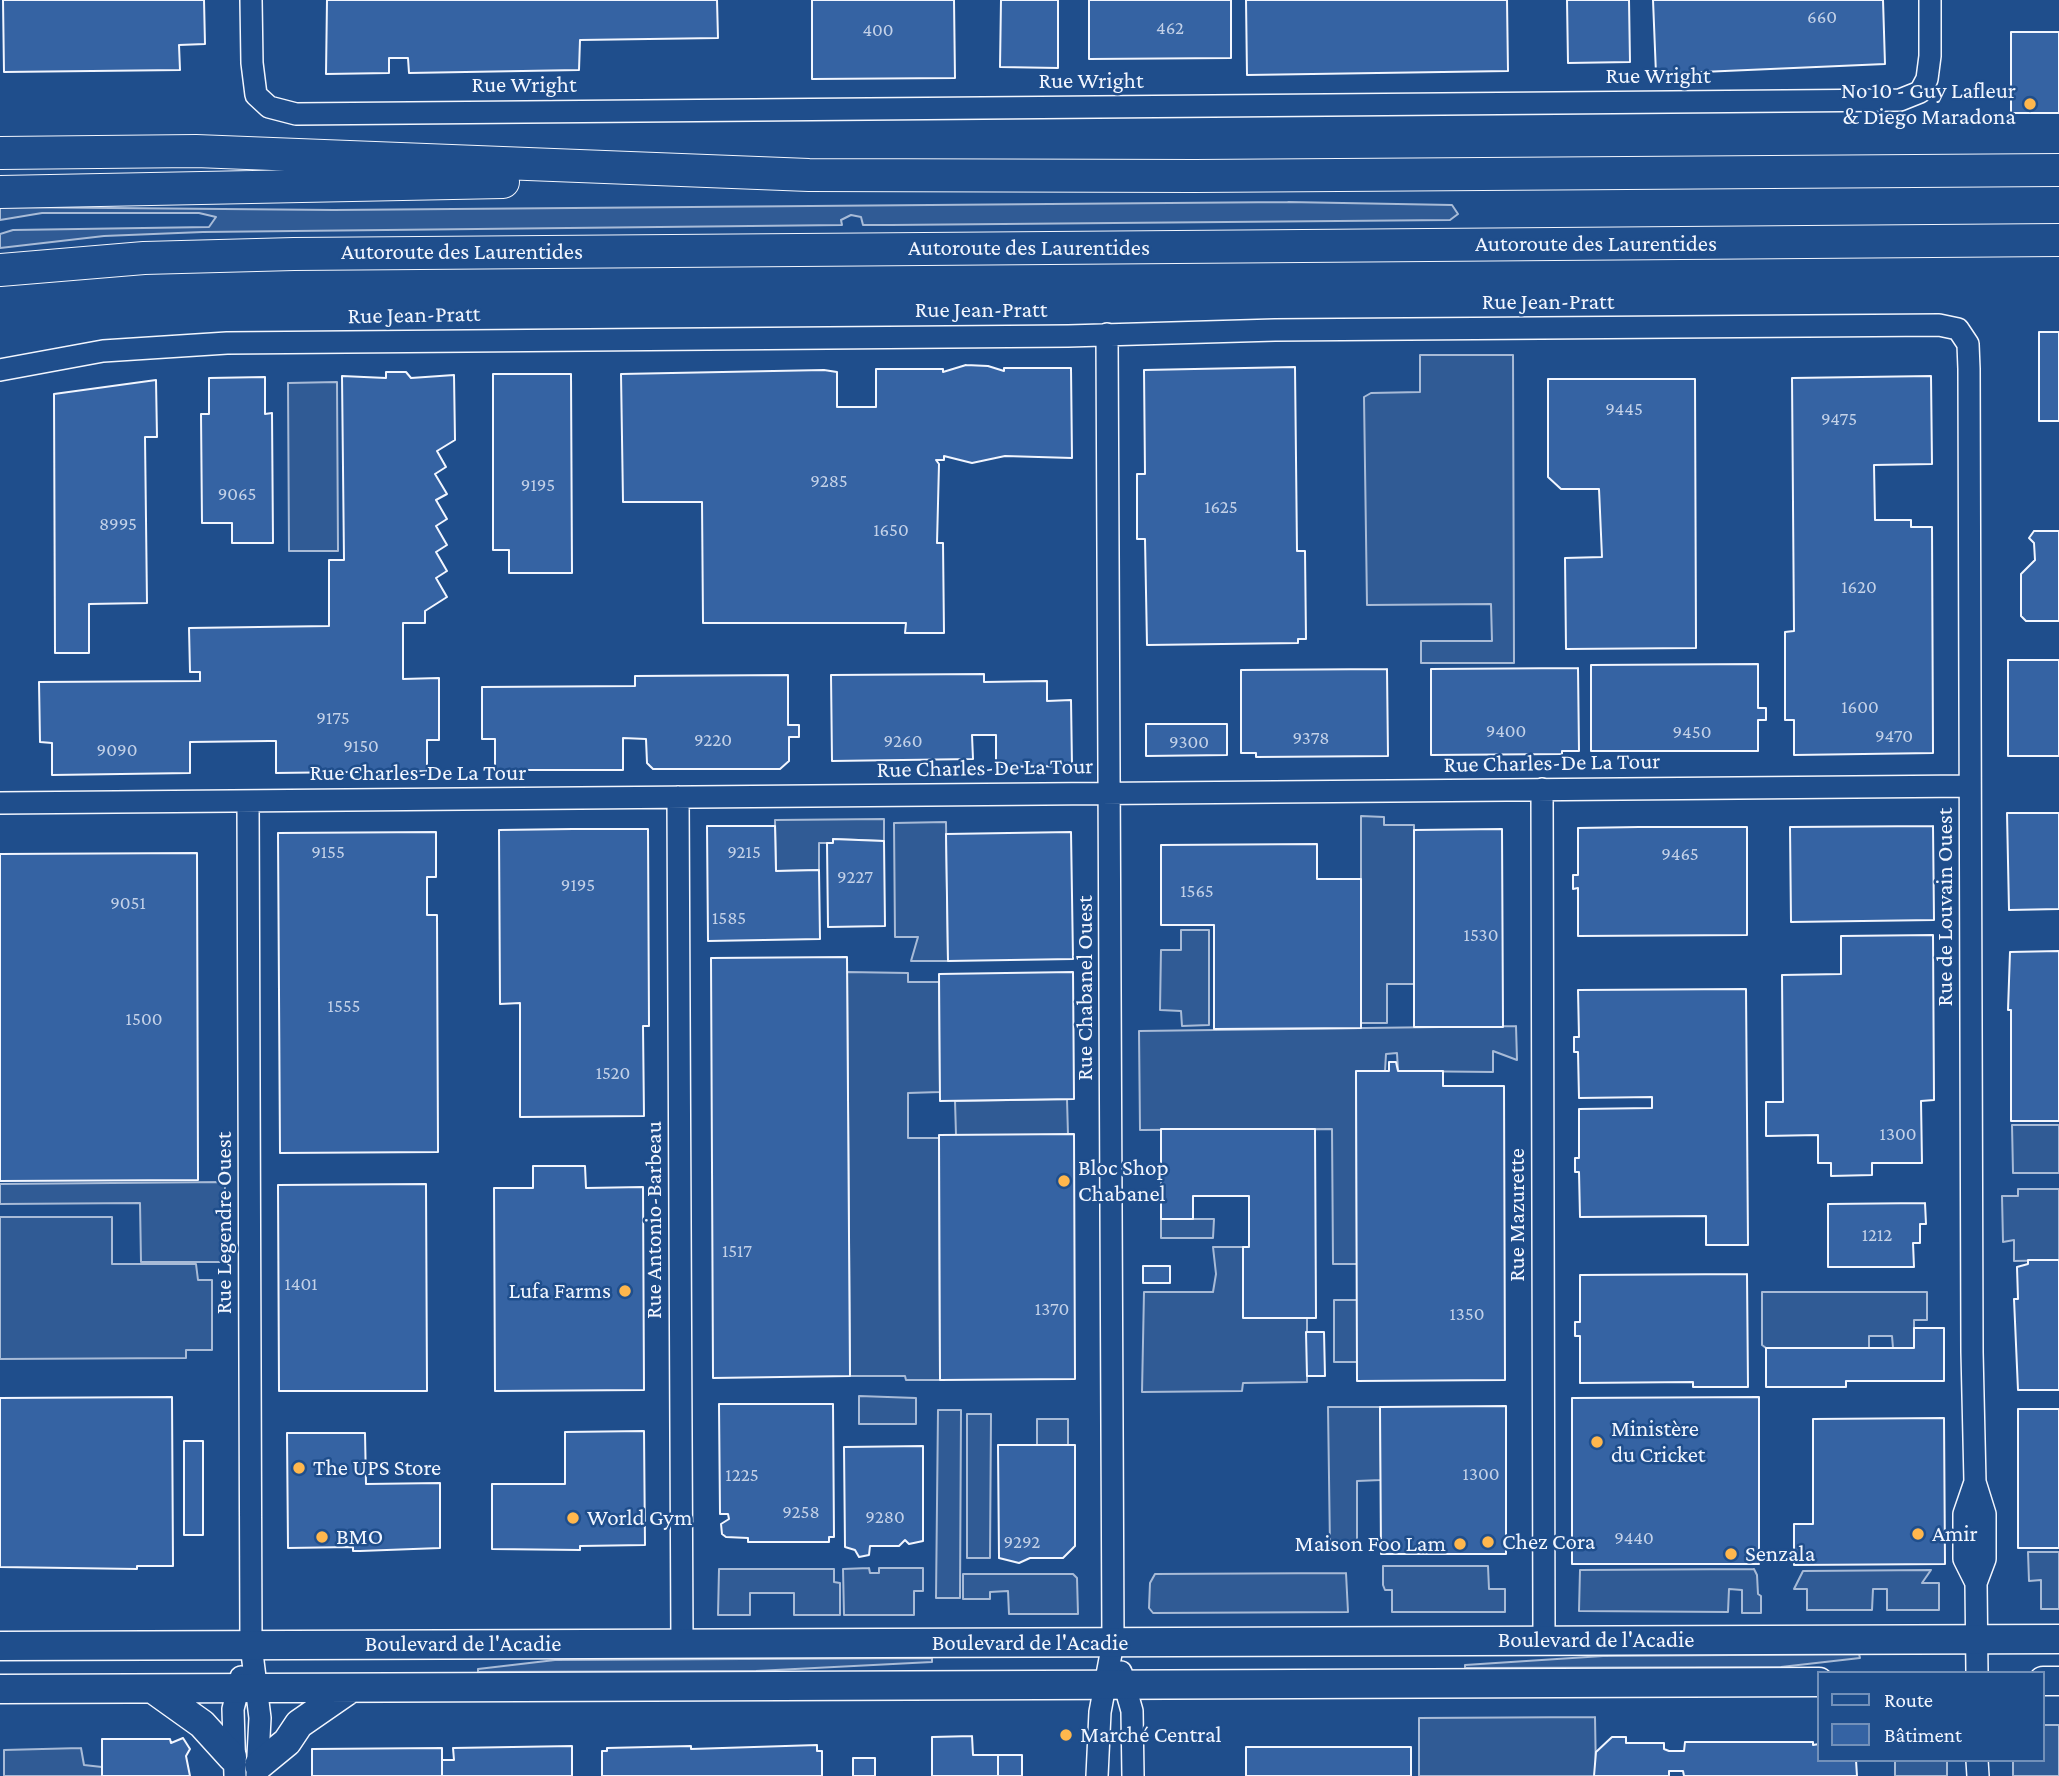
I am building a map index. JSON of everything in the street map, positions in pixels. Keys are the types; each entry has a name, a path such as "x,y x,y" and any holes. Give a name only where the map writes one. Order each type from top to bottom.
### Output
{"highway":[{"path":"0,153 196,151 809,175"},
{"path":"0,191 224,189 809,175 1222,176 2059,170"},
{"name":"Autoroute des Laurentides","path":"0,270 111,260 321,253 2059,240"},
{"path":"0,291 111,260"}],"main road":[{"name":"Boulevard de l'Acadie","path":"0,1646 2059,1639"},
{"name":"Boulevard de l'Acadie","path":"0,1689 1818,1682"},
{"path":"153,1689 202,1724 246,1769 287,1742 299,1724 351,1688"}],"street":[{"name":"Rue Wright","path":"251,0 253,79 259,100 276,110 309,114 1900,100 1915,95 1923,88 1929,69 1930,0"},
{"name":"Rue Jean-Pratt","path":"0,370 103,351 199,344 1940,325 1962,332"},
{"name":"Rue de Louvain Ouest","path":"1962,332 1968,344 1969,369 1975,1482 1985,1514 1985,1559 1976,1583 1976,1671"},
{"name":"Rue Chabanel Ouest","path":"1107,334 1113,1643 1115,1686 1132,1711 1133,1776"},
{"name":"Rue Charles-De La Tour","path":"0,803 1970,786"},
{"name":"Rue Mazurette","path":"1542,789 1544,1640"},
{"name":"Rue Antonio-Barbeau","path":"678,797 682,1643"},
{"name":"Rue Legendre Ouest","path":"246,1769 247,1688 251,1645 248,801"},
{"name":"Rue Chabanel Ouest","path":"1097,1776 1100,1712 1115,1686"}],"shaded area":[{"path":"1288,202 1452,205 1458,214 1450,220 891,225 863,225 861,217 851,215 841,220 842,225 203,232 104,236 0,248 0,234 13,230 209,227 216,217 199,213 42,213 0,220 0,207 334,210"},
{"path":"1420,355 1513,355 1514,663 1421,663 1421,641 1492,641 1491,604 1367,605 1364,397 1371,393 1420,392"},
{"path":"337,382 338,551 289,551 288,383"},
{"path":"1361,816 1384,817 1384,825 1414,825 1414,984 1387,984 1387,1023 1361,1023"},
{"path":"884,819 884,841 833,839 833,843 819,843 819,870 776,871 775,820"},
{"path":"946,822 948,961 911,961 918,937 895,937 894,823"},
{"path":"1181,930 1209,930 1209,1025 1182,1026 1181,1011 1160,1010 1161,950 1181,950"},
{"path":"847,972 908,973 908,982 939,982 940,1092 908,1093 908,1138 939,1138 940,1380 906,1380 905,1376 850,1376"},
{"path":"1516,1026 1517,1060 1493,1051 1493,1072 1398,1071 1397,1053 1386,1054 1385,1071 1356,1072 1357,1264 1333,1264 1332,1129 1140,1130 1139,1031"},
{"path":"1067,1099 1068,1135 956,1135 955,1101"},
{"path":"2012,1125 2059,1125 2059,1173 2013,1173"},
{"path":"225,1182 225,1262 141,1262 140,1203 0,1204 0,1184"},
{"path":"2018,1189 2059,1189 2059,1260 2014,1261 2014,1240 2003,1242 2002,1196 2018,1196"},
{"path":"0,1217 112,1217 112,1264 196,1264 198,1280 212,1280 212,1350 186,1350 186,1358 0,1359"},
{"path":"1161,1219 1214,1219 1213,1238 1161,1238"},
{"path":"1213,1247 1243,1247 1244,1318 1307,1318 1307,1382 1243,1383 1242,1391 1142,1392 1144,1292 1213,1292 1216,1274"},
{"path":"1762,1292 1927,1292 1927,1320 1914,1320 1914,1348 1893,1348 1892,1336 1869,1336 1869,1348 1766,1348 1762,1345"},
{"path":"1334,1300 1357,1300 1357,1362 1334,1362"},
{"path":"859,1396 916,1398 916,1424 859,1424"},
{"path":"1328,1407 1380,1407 1381,1480 1357,1481 1357,1547 1330,1547"},
{"path":"938,1410 961,1410 960,1598 936,1598"},
{"path":"967,1414 991,1414 990,1558 967,1558"},
{"path":"1037,1419 1068,1419 1068,1445 1037,1445"},
{"path":"2028,1552 2059,1552 2059,1609 2041,1609 2041,1580 2029,1581"},
{"path":"1383,1566 1488,1566 1489,1589 1505,1589 1505,1612 1392,1612 1392,1590 1385,1590 1383,1585"},
{"path":"869,1568 870,1573 879,1573 879,1568 923,1568 923,1591 914,1591 914,1615 844,1615 843,1569"},
{"path":"719,1569 834,1569 834,1582 840,1583 840,1615 794,1615 794,1593 750,1593 750,1615 718,1615"},
{"path":"1754,1569 1758,1594 1761,1596 1761,1613 1742,1613 1742,1590 1729,1589 1728,1612 1579,1611 1580,1570"},
{"path":"1931,1570 1922,1583 1939,1583 1939,1610 1887,1610 1887,1589 1873,1589 1872,1610 1807,1610 1807,1589 1794,1589 1803,1571"},
{"path":"1346,1573 1348,1612 1153,1613 1149,1608 1150,1583 1155,1574"},
{"path":"963,1574 1073,1574 1077,1578 1078,1614 1009,1614 1008,1591 990,1592 990,1599 963,1599"},
{"path":"1859,1654 1860,1658 1781,1667 1465,1668 1465,1665 1603,1656"},
{"path":"932,1658 932,1662 756,1671 478,1672 478,1669 555,1660"},
{"path":"1595,1717 1596,1776 1419,1776 1419,1718"},
{"path":"2045,1725 2059,1725 2059,1776 2013,1776 2013,1762 2045,1762"},
{"path":"81,1748 84,1765 102,1767 102,1776 4,1776 4,1750"},
{"path":"1895,1762 1947,1762 1947,1776 1895,1776"}],"building":[{"path":"3,0 204,0 205,44 179,45 180,70 4,72"},
{"path":"327,0 717,0 718,38 580,40 579,70 409,73 408,58 389,58 389,73 326,74"},
{"path":"812,0 954,0 955,78 812,79"},
{"path":"1001,0 1058,0 1058,68 1000,67"},
{"path":"1089,0 1231,0 1231,58 1089,59"},
{"path":"1246,0 1507,0 1508,71 1247,75"},
{"path":"1567,0 1629,0 1630,62 1568,63"},
{"path":"1653,0 1883,0 1885,64 1656,74"},
{"path":"2011,32 2059,32 2059,113 2011,113"},
{"path":"2039,332 2059,332 2059,421 2039,421"},
{"path":"966,365 988,366 1004,371 1004,368 1071,368 1072,458 1005,456 972,463 944,456 944,460 936,460 939,464 937,543 943,543 944,633 905,633 906,623 703,623 702,502 623,502 621,374 824,370 837,372 837,407 876,407 876,369 943,369 943,372"},
{"path":"1295,367 1297,551 1305,551 1306,639 1298,639 1298,643 1147,645 1145,539 1137,539 1137,474 1145,474 1144,370"},
{"path":"386,372 406,372 411,378 454,375 455,440 437,451 446,467 435,474 447,494 436,500 447,519 436,526 447,545 436,552 447,571 436,578 447,597 425,611 425,623 403,623 403,679 439,678 439,740 427,740 427,771 276,773 276,741 269,741 190,742 190,773 52,775 52,743 40,742 39,682 200,681 200,672 190,672 189,628 329,626 329,560 344,560 342,376 386,378"},
{"path":"493,374 571,374 572,573 509,573 509,550 493,550"},
{"path":"1931,376 1932,464 1874,465 1875,520 1911,520 1911,527 1932,527 1933,753 1794,755 1794,720 1785,720 1785,632 1794,631 1792,378"},
{"path":"265,377 265,414 272,413 273,543 232,543 232,523 202,523 201,414 209,414 209,378"},
{"path":"1548,379 1695,379 1696,648 1566,649 1565,558 1602,557 1599,489 1561,489 1548,477"},
{"path":"156,380 157,437 145,437 147,603 89,604 89,653 55,653 54,394"},
{"path":"2034,531 2059,531 2059,621 2026,621 2021,616 2021,574 2035,560 2034,543 2029,538"},
{"path":"2008,660 2059,660 2059,756 2008,756"},
{"path":"1758,664 1758,708 1766,708 1766,720 1758,720 1758,751 1591,751 1591,665"},
{"path":"1578,668 1579,751 1562,751 1562,754 1431,755 1431,669"},
{"path":"1387,669 1388,756 1256,757 1256,753 1241,753 1241,670"},
{"path":"984,674 984,682 1047,681 1047,701 1071,700 1072,766 996,767 996,735 972,735 973,759 832,761 831,675"},
{"path":"788,675 788,725 799,725 799,737 789,737 789,761 780,769 653,769 647,763 646,739 623,738 623,770 495,770 495,739 482,739 482,687 635,686 635,676"},
{"path":"1146,724 1227,724 1227,755 1146,756"},
{"path":"2007,813 2059,813 2059,909 2009,910"},
{"path":"707,826 775,826 776,871 819,870 820,939 708,941"},
{"path":"1933,826 1934,920 1791,922 1790,827"},
{"path":"1747,827 1747,935 1578,936 1578,888 1573,889 1573,875 1578,875 1578,828"},
{"path":"648,829 649,1026 643,1026 644,1116 520,1117 520,1003 500,1004 499,830"},
{"path":"1502,829 1503,1027 1414,1027 1414,830"},
{"path":"436,832 436,877 427,877 427,915 437,915 438,1152 280,1153 278,833"},
{"path":"1071,832 1073,959 948,961 946,834"},
{"path":"833,839 884,841 885,926 828,927 827,843 833,843"},
{"path":"1317,844 1317,879 1361,879 1361,1028 1214,1029 1214,925 1161,925 1161,845"},
{"path":"197,853 198,1180 0,1181 0,854"},
{"path":"1933,935 1934,1100 1921,1101 1922,1163 1872,1163 1872,1175 1831,1176 1831,1163 1818,1163 1818,1135 1766,1136 1766,1102 1783,1102 1782,975 1841,974 1841,936"},
{"path":"2059,951 2059,1121 2011,1121 2011,1010 2008,1010 2010,952"},
{"path":"847,957 850,1376 713,1378 711,958"},
{"path":"1073,972 1074,1099 940,1101 939,974"},
{"path":"1746,989 1748,1245 1706,1245 1706,1216 1580,1217 1579,1172 1575,1172 1575,1158 1579,1158 1579,1109 1652,1108 1652,1097 1579,1098 1578,1052 1574,1052 1574,1037 1579,1037 1578,990"},
{"path":"1389,1062 1396,1062 1398,1071 1443,1071 1443,1086 1504,1086 1505,1380 1357,1381 1356,1071 1389,1071"},
{"path":"1161,1129 1315,1129 1316,1318 1243,1318 1243,1247 1249,1247 1249,1196 1193,1196 1193,1219 1161,1219"},
{"path":"1074,1134 1075,1379 940,1380 939,1135"},
{"path":"533,1166 585,1166 586,1188 643,1187 644,1390 495,1391 494,1188 533,1188"},
{"path":"426,1184 427,1391 279,1391 278,1185"},
{"path":"1925,1203 1926,1224 1920,1224 1920,1243 1913,1243 1914,1267 1828,1267 1828,1204"},
{"path":"2028,1260 2059,1260 2059,1390 2018,1390 2014,1299 2018,1299 2017,1267 2028,1264"},
{"path":"1143,1266 1170,1266 1170,1283 1143,1283"},
{"path":"1747,1274 1748,1387 1693,1387 1693,1382 1580,1383 1580,1336 1575,1336 1575,1322 1580,1322 1580,1275"},
{"path":"1914,1328 1944,1328 1944,1381 1846,1381 1846,1387 1766,1387 1766,1348 1914,1348"},
{"path":"1306,1332 1324,1332 1325,1376 1307,1376"},
{"path":"172,1397 173,1566 137,1566 137,1569 0,1567 0,1398"},
{"path":"1759,1397 1759,1564 1572,1564 1572,1398"},
{"path":"719,1404 833,1404 834,1537 829,1537 829,1542 748,1542 748,1538 726,1537 722,1534 721,1524 729,1519 728,1514 720,1514"},
{"path":"1506,1406 1506,1554 1381,1554 1380,1407"},
{"path":"2018,1409 2059,1409 2059,1548 2018,1548"},
{"path":"1944,1418 1945,1564 1794,1565 1794,1524 1813,1524 1813,1419"},
{"path":"644,1431 645,1545 580,1546 580,1550 492,1549 492,1484 565,1484 565,1432"},
{"path":"287,1433 365,1433 366,1484 440,1483 440,1548 353,1551 353,1547 288,1548"},
{"path":"184,1441 203,1441 203,1535 184,1535"},
{"path":"998,1445 1075,1445 1075,1546 1063,1558 1030,1558 1019,1563 999,1558"},
{"path":"923,1446 923,1541 909,1544 905,1540 899,1546 870,1546 869,1555 859,1557 855,1550 845,1547 844,1447"},
{"path":"972,1736 973,1755 998,1755 998,1776 932,1776 932,1737"},
{"path":"1612,1737 1626,1737 1626,1743 1664,1743 1664,1749 1669,1751 1684,1751 1685,1742 1813,1742 1813,1745 1818,1744 1818,1762 1856,1762 1857,1776 1684,1776 1683,1771 1669,1771 1669,1776 1594,1776 1596,1752"},
{"path":"183,1738 190,1749 186,1756 190,1776 102,1776 102,1739 170,1739 171,1743"},
{"path":"817,1745 817,1751 822,1751 822,1776 602,1776 602,1751 607,1751 607,1748 691,1746 691,1749"},
{"path":"572,1746 572,1776 442,1776 442,1760 454,1760 453,1748"},
{"path":"1246,1747 1411,1747 1411,1776 1246,1776"},
{"path":"442,1748 442,1776 312,1776 312,1749"},
{"path":"998,1755 1022,1755 1022,1776 998,1776"},
{"path":"853,1758 875,1758 875,1776 853,1776"}],"place":[{"name":"No 10 - Guy Lafleur & Diego Maradona","path":"2030,104"},
{"name":"Bloc Shop Chabanel","path":"1064,1181"},
{"name":"Lufa Farms","path":"625,1291"},
{"name":"Ministère du Cricket","path":"1597,1442"},
{"name":"The UPS Store","path":"299,1468"},
{"name":"World Gym","path":"573,1518"},
{"name":"Amir","path":"1918,1534"},
{"name":"BMO","path":"322,1537"},
{"name":"Chez Cora","path":"1488,1542"},
{"name":"Maison Foo Lam","path":"1460,1544"},
{"name":"Senzala","path":"1731,1554"},
{"name":"Marché Central","path":"1066,1735"}]}
